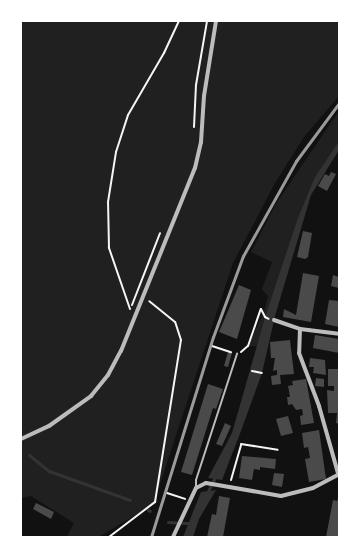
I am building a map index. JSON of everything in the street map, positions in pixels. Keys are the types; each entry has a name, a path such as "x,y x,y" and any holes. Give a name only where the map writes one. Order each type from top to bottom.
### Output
{"street":[{"path":"21,439 49,426 91,396 108,375 134,318 195,168 201,142 204,96 216,21"},
{"path":"274,320 300,329 339,334"},
{"path":"173,537 196,488 206,483 220,484 260,494 286,495 314,488 338,474 320,406 299,353 300,329"}],"lane":[{"path":"196,488 196,480 237,354"}],"path":[{"path":"134,318 109,248 108,202 116,152 128,115 164,53 180,21"},
{"path":"194,130 196,85 207,21"},
{"path":"134,318 131,303 163,226"},
{"path":"109,537 155,502 180,355 182,340 175,322 161,308 142,297"},
{"path":"212,346 237,354 248,346 261,309 265,317"},
{"path":"252,371 262,373"},
{"path":"229,487 241,444 278,450"},
{"path":"167,493 185,499 183,503"}],"shaded area":[{"path":"21,21 339,21 339,96 304,137 275,183 233,263 153,505 98,537 67,537 74,523 31,496 21,498"},
{"path":"339,111 339,141 315,177 266,314 259,346 248,346 264,312 268,296 262,289 272,262 251,252 277,202"},
{"path":"339,141 339,150 311,195 275,316 262,373 222,480 208,478 232,433 266,314 298,218 315,177"},
{"path":"216,490 199,519 193,537 183,537 201,492"}],"building":[{"path":"331,172 336,174 327,191 318,186 325,174 329,176"},
{"path":"303,231 312,233 308,257 305,259 297,257"},
{"path":"303,273 319,276 311,322 283,317 284,309 296,315"},
{"path":"333,275 339,277 339,288 331,286"},
{"path":"239,285 251,290 237,339 219,332"},
{"path":"329,300 339,301 339,327 325,324"},
{"path":"315,335 339,339 339,353 313,348"},
{"path":"290,340 294,374 280,375 281,384 272,385 271,376 277,375 277,370 273,371 275,358 271,358 270,342"},
{"path":"228,352 232,353 228,367 224,366"},
{"path":"310,358 325,360 326,375 313,373 314,367 309,367"},
{"path":"328,369 339,369 339,424 336,423 337,413 328,413 327,390 334,391 334,386 328,386"},
{"path":"316,378 324,379 324,387 315,386"},
{"path":"306,379 314,423 301,425 300,416 303,415 302,409 296,410 292,404 288,405 287,397 290,397 288,386 293,385 292,381"},
{"path":"208,384 223,389 216,409 213,408 192,475 181,472"},
{"path":"288,416 293,433 281,436 276,419"},
{"path":"225,423 231,426 222,446 216,444"},
{"path":"319,430 326,479 309,482 305,459 310,458 308,447 304,448 302,433"},
{"path":"242,456 276,459 275,469 260,467 260,470 254,469 252,480 239,478"},
{"path":"274,473 284,474 282,487 272,485"},
{"path":"219,496 230,498 223,537 207,537 212,514 216,515"},
{"path":"338,498 339,537 326,537 333,500 337,501"},
{"path":"36,503 54,512 51,519 33,509"}],"waterway":[{"path":"29,455 49,471 130,500"},
{"path":"207,493 216,475"},
{"path":"168,522 190,523"}],"railway":[{"path":"151,537 213,337 243,256 296,161 339,103"}]}
